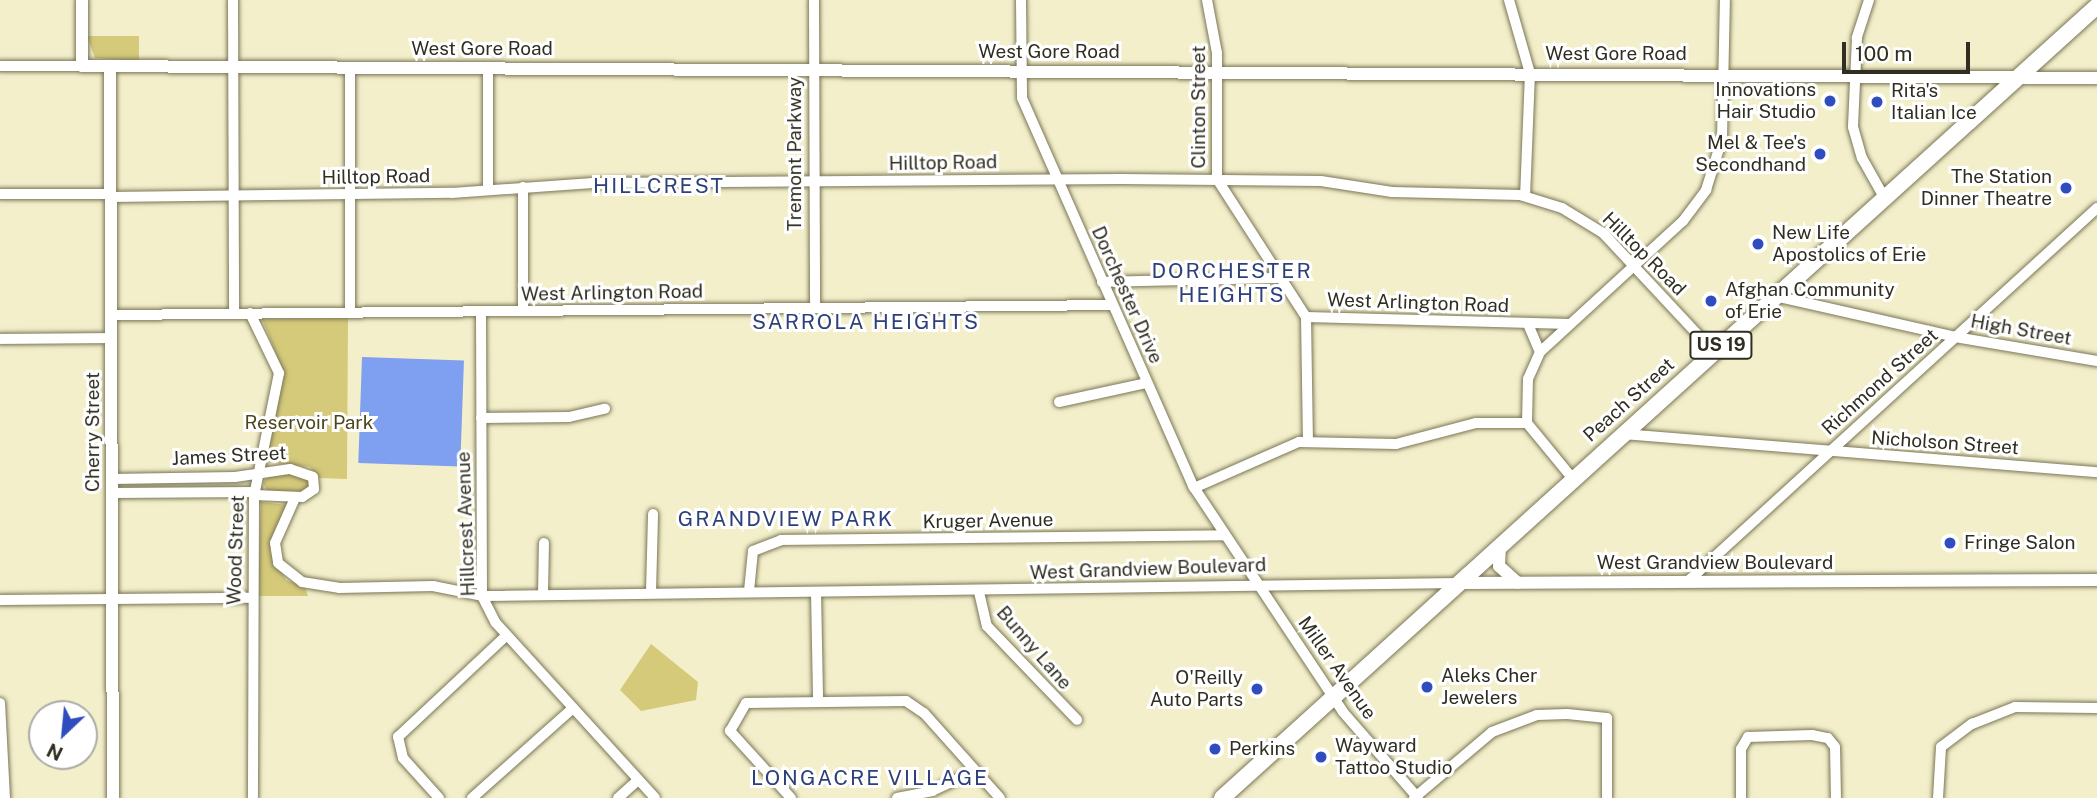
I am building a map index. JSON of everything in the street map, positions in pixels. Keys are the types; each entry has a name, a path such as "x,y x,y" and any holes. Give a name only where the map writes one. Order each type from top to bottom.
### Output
{"main road":[{"name":"Peach Street","path":"1222,798 2097,6"}],"street":[{"path":"82,0 82,66"},
{"path":"233,0 234,314"},
{"name":"Tremont Parkway","path":"814,0 814,308"},
{"name":"Dorchester Drive","path":"1021,0 1019,72 1022,98 1194,488 1259,586"},
{"name":"Clinton Street","path":"1207,0 1217,72 1217,179 1306,317"},
{"path":"1509,0 1530,73 1525,195"},
{"path":"1573,479 1527,423 1528,379 1540,352 1683,222 1706,190 1722,139 1725,0"},
{"path":"1869,0 1859,29 1854,75 1854,136 1884,197"},
{"name":"West Gore Road","path":"0,66 1725,73 2097,79"},
{"name":"Cherry Street","path":"110,66 113,798"},
{"path":"349,68 351,312"},
{"path":"488,68 488,190"},
{"name":"Hilltop Road","path":"0,194 350,195 523,187 1217,179 1525,195 1593,225 1714,352"},
{"path":"523,187 523,311"},
{"name":"Richmond Street","path":"1687,582 2097,208"},
{"path":"1102,282 1281,278"},
{"name":"High Street","path":"1775,296 1955,337 2097,361"},
{"name":"West Arlington Road","path":"112,315 1112,305"},
{"name":"Hillcrest Avenue","path":"481,312 482,596 507,635 655,798"},
{"name":"Wood Street","path":"250,313 279,373 255,494 251,598 253,798"},
{"path":"1306,317 1308,440"},
{"name":"West Arlington Road","path":"1306,317 1570,324"},
{"name":"West Arlington Road","path":"1528,324 1540,352"},
{"path":"0,338 112,338"},
{"path":"1059,402 1146,383"},
{"path":"481,418 569,417 605,409"},
{"path":"1194,488 1308,440 1396,444 1475,423 1527,423"},
{"name":"Nicholson Street","path":"1623,434 2097,472"},
{"name":"James Street","path":"112,479 310,472 314,489 295,498 255,494 112,493"},
{"name":"West Grandview Boulevard","path":"295,498 274,550 283,569 302,582 339,588 433,586 482,596 651,592 979,592 1459,583 2097,580"},
{"path":"651,592 653,514"},
{"name":"Kruger Avenue","path":"748,592 753,551 781,540 1225,535"},
{"path":"543,594 544,543"},
{"path":"1500,546 1499,566 1519,583"},
{"name":"Miller Avenue","path":"1259,586 1334,696 1416,797"},
{"path":"816,592 818,699"},
{"name":"Bunny Lane","path":"979,592 987,626 1077,720"},
{"path":"0,600 251,598"},
{"path":"439,798 396,743 507,635"},
{"path":"791,798 730,731 746,702 818,699 905,701 924,713 1000,798"},
{"path":"0,703 5,798"},
{"path":"472,798 573,708"},
{"path":"1938,798 1939,753 1949,737 2007,709 2097,708"},
{"path":"1416,797 1472,745 1511,723 1537,715 1606,718 1606,798"},
{"path":"1741,798 1741,749 1748,737 1828,737 1835,747 1836,798"},
{"path":"897,798 932,791 975,771"},
{"path":"618,798 638,780"}],"green space":[{"path":"87,36 139,36 139,61 95,58"},
{"name":"Reservoir Park","path":"348,318 347,479 319,478 310,467 266,462 282,368 262,319"},
{"path":"304,473 312,483 305,493 268,492 263,483 270,474"},
{"path":"261,502 288,505 270,552 286,580 305,587 308,596 258,596"},
{"path":"651,644 698,682 696,700 641,711 620,690"}],"water":[{"path":"362,357 464,361 460,466 358,463"}],"place":[{"name":"Innovations Hair Studio","path":"1830,101"},
{"name":"Rita's Italian Ice","path":"1877,102"},
{"name":"Mel & Tee's Secondhand","path":"1820,154"},
{"name":"The Station Dinner Theatre","path":"2066,188"},
{"name":"New Life Apostolics of Erie","path":"1758,244"},
{"name":"Afghan Community of Erie","path":"1711,301"},
{"name":"Fringe Salon","path":"1950,543"},
{"name":"Aleks Cher Jewelers","path":"1427,687"},
{"name":"O'Reilly Auto Parts","path":"1257,689"},
{"name":"Perkins","path":"1215,749"},
{"name":"Wayward Tattoo Studio","path":"1321,757"}],"district":[{"name":"HILLCREST","path":"659,186"},
{"name":"DORCHESTER HEIGHTS","path":"1232,283"},
{"name":"SARROLA HEIGHTS","path":"866,322"},
{"name":"GRANDVIEW PARK","path":"786,519"},
{"name":"LONGACRE VILLAGE","path":"870,778"}]}
